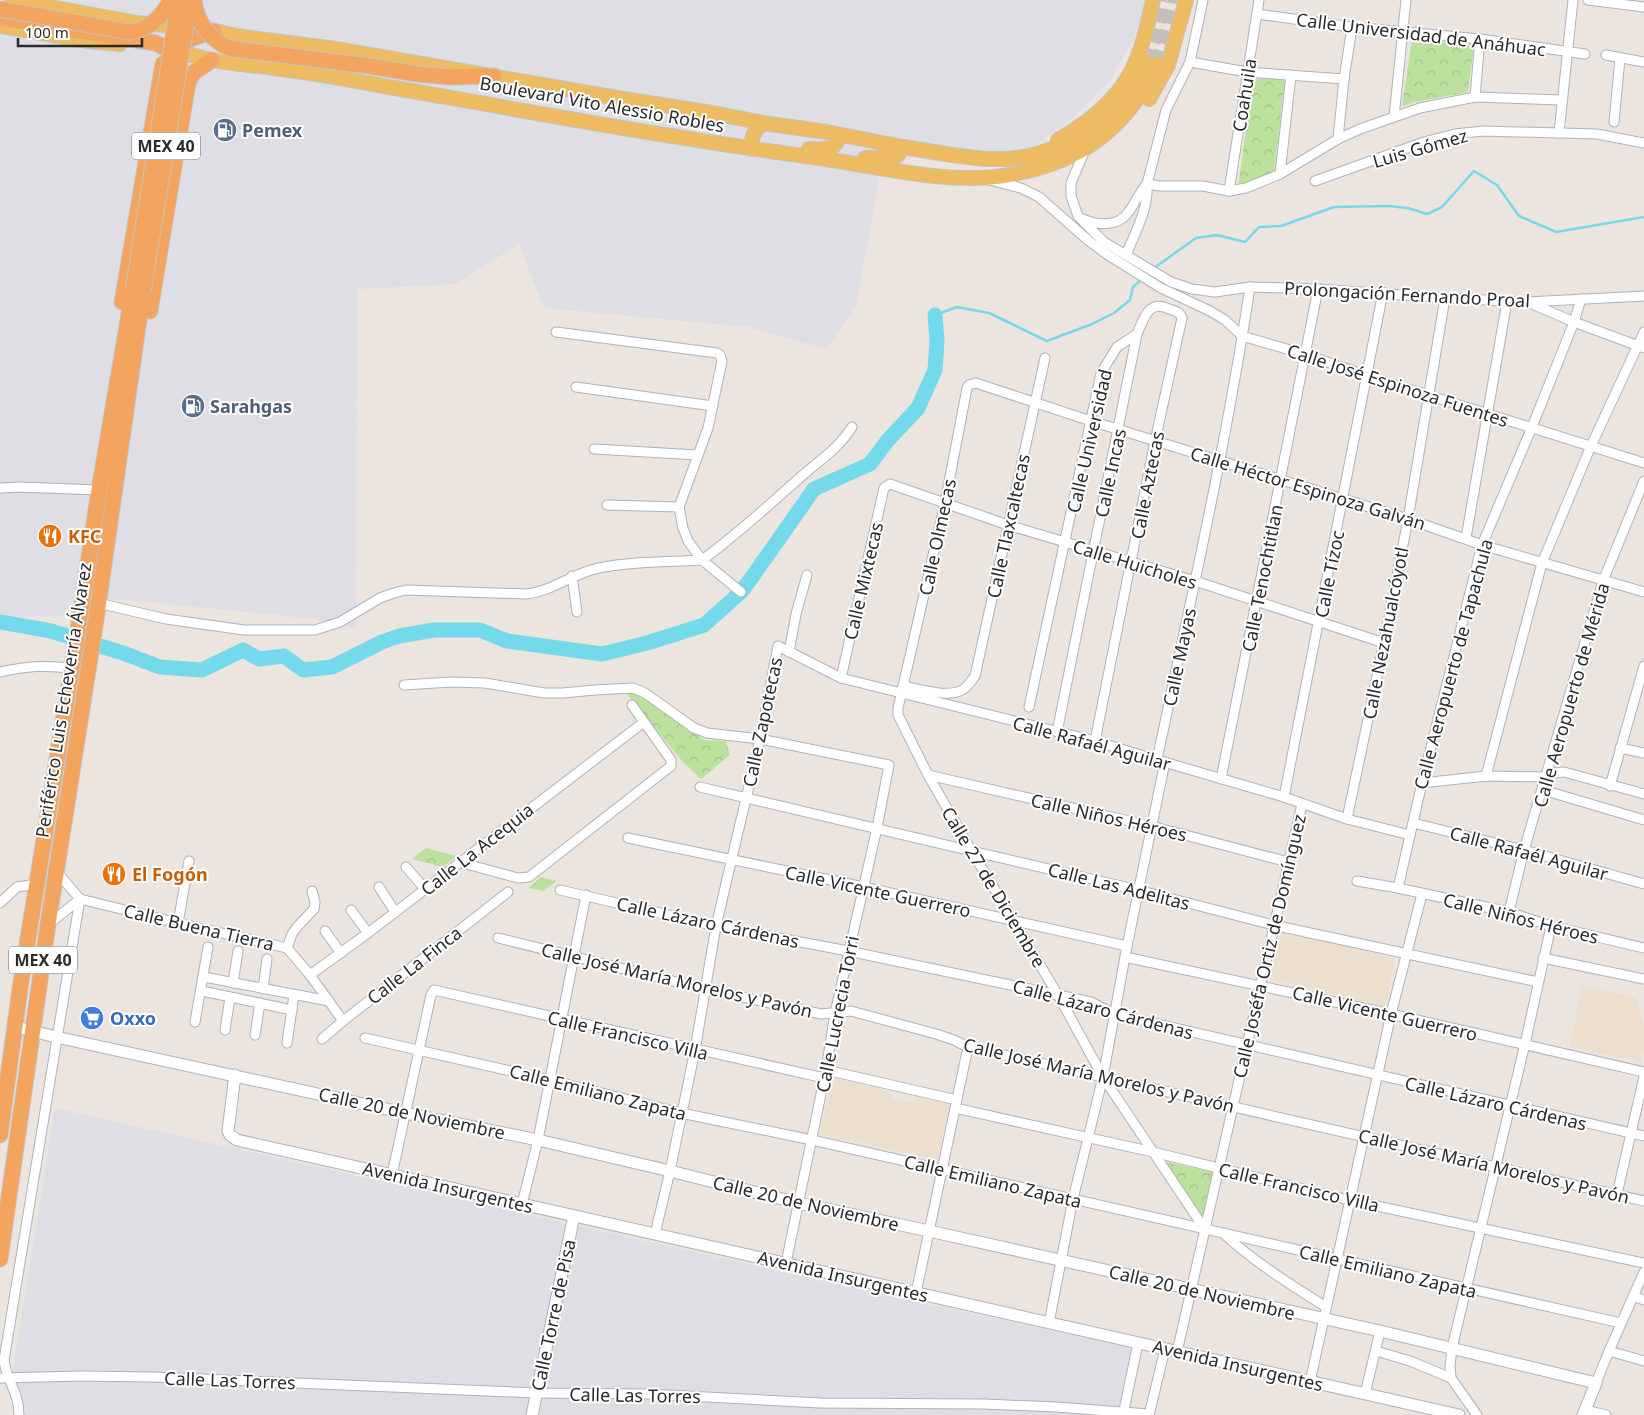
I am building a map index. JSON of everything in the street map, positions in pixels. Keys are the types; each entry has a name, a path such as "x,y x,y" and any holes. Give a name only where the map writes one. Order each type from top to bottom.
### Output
{"highway":[{"path":"0,9 129,32 140,30 152,24 164,13 171,1"},
{"name":"Periférico Luis Echeverría Álvarez","path":"0,1135 4,1084 16,1027 22,975 72,662 88,618 98,603 135,349 138,292 171,1"},
{"path":"197,1 198,18 203,29 212,38 228,48 418,74 450,77 494,76"},
{"name":"Periférico Luis Echeverría Álvarez","path":"0,1259 88,661 88,618 98,490 119,375 138,292 197,1"},
{"path":"0,18 114,38 146,41 166,48 175,55 188,82"},
{"path":"166,48 218,32"},
{"path":"119,375 115,356 116,335 158,84 166,48"},
{"path":"135,349 146,328 151,307 188,82 193,73 212,60"},
{"path":"158,84 169,76 176,76 188,82"}],"main road":[{"name":"Boulevard Vito Alessio Robles","path":"0,26 88,41 166,48 212,60 366,82 752,149 932,175 981,178 1030,170 1062,160 1085,150 1114,126 1140,96 1152,63 1128,95 1096,128 1068,144 1030,156 985,159 903,147 840,134 763,123 336,49 237,36 198,27 137,23 12,0"},
{"path":"1030,156 1066,136 1097,114 1115,95 1138,57 1153,0"},
{"path":"1085,150 1115,136 1138,113 1152,94 1168,65 1186,0"},
{"path":"197,1 208,22 218,32"},
{"path":"166,48 198,27"},
{"path":"234,63 231,50 233,40 237,36"},
{"path":"752,149 751,141 753,134 763,123"},
{"path":"768,151 830,148 838,142 840,134"},
{"path":"842,161 860,158 890,158 898,155 903,147"}],"street":[{"path":"1126,255 1148,195 1147,184 1166,110 1190,62 1203,0"},
{"name":"Coahuila","path":"1229,191 1259,0"},
{"path":"1394,117 1406,0"},
{"path":"1559,133 1573,0"},
{"path":"1588,0 1644,7"},
{"path":"137,23 157,15 171,1"},
{"path":"171,1 169,8 174,12 186,15 197,10 197,1"},
{"path":"197,1 198,27"},
{"name":"Calle Universidad de Anáhuac","path":"1257,14 1352,27 1480,39 1585,54"},
{"path":"1338,139 1352,27"},
{"path":"1475,97 1480,39"},
{"path":"1606,55 1644,62"},
{"path":"1614,122 1620,58"},
{"path":"1190,62 1247,72 1344,79"},
{"path":"1280,174 1291,75"},
{"path":"1147,184 1202,186 1229,191 1246,188 1280,174 1338,139 1420,108 1475,97 1561,100"},
{"name":"Luis Gómez","path":"1314,181 1424,142 1455,134 1483,131 1597,134 1644,143"},
{"path":"1085,150 1071,183 1071,196 1078,216 1104,242 1126,255 1134,266"},
{"path":"981,178 1030,192 1052,208 1089,241 1134,266"},
{"path":"1078,216 1090,222 1101,224 1115,222 1127,215 1147,184"},
{"name":"Prolongación Fernando Proal","path":"1134,266 1171,282 1203,291 1215,292 1250,287 1318,288 1527,302 1644,296"},
{"name":"Calle José Espinoza Fuentes","path":"1134,266 1161,288 1225,320 1242,336 1304,354 1367,376 1644,463"},
{"name":"Calle Mayas","path":"1049,1323 1073,1200 1103,1077 1250,287"},
{"name":"Calle Tenochtitlan","path":"1221,779 1318,288"},
{"name":"Calle Tízoc","path":"1284,797 1383,292"},
{"name":"Calle Nezahualcóyotl","path":"1347,819 1408,519 1445,298"},
{"name":"Calle Aeropuerto de Tapachula","path":"1398,888 1422,782 1482,545 1532,427 1574,322 1581,299"},
{"path":"1466,538 1507,301"},
{"path":"1527,302 1641,347"},
{"name":"Calle Aztecas","path":"1096,741 1155,441 1182,317 1179,313 1162,305 1153,307"},
{"name":"Calle Incas","path":"1056,732 1119,430 1137,334 1148,311 1153,307"},
{"path":"556,332 717,353 720,355 722,361 708,428 679,507 683,528 688,540 702,560 741,592"},
{"path":"1486,776 1542,563 1591,446 1641,347 1644,332"},
{"name":"Calle Universidad","path":"1029,707 1101,373 1118,347 1137,334"},
{"name":"Calle Tlaxcaltecas","path":"902,689 947,694 963,690 975,676 1045,358"},
{"name":"Calle Héctor Espinoza Galván","path":"972,384 976,383 1119,430 1408,519 1482,545 1644,592"},
{"name":"Calle Olmecas","path":"902,689 945,503 968,388 972,384"},
{"path":"576,387 713,406"},
{"path":"98,603 166,619 244,630 315,630 340,622 380,598 406,590 527,594 546,590 585,571 608,566 702,560 729,540 810,468 833,451 852,427"},
{"path":"594,449 698,454"},
{"name":"Calle Aeropuerto de Mérida","path":"1509,912 1524,850 1603,581 1644,481"},
{"name":"Calle Huicholes","path":"887,485 893,484 1008,525 1195,582 1384,643"},
{"name":"Calle Mixtecas","path":"841,678 884,488 887,485"},
{"path":"0,488 19,486 98,490"},
{"path":"607,504 679,507"},
{"path":"572,576 577,612"},
{"path":"789,652 806,576"},
{"name":"Calle Rafaél Aguilar","path":"778,646 841,678 902,689 1056,732 1096,741 1284,797 1347,819 1410,835"},
{"name":"Calle Zapotecas","path":"655,1234 695,1050 716,926 760,739 778,646"},
{"path":"0,672 28,666 53,666 72,662"},
{"path":"1610,786 1644,666"},
{"path":"404,685 451,682 485,683 529,691 563,693 633,688 645,692 694,728 707,733 760,739"},
{"name":"Calle 27 de Diciembre","path":"902,689 898,714 928,775 1058,995 1103,1077 1204,1228"},
{"path":"459,862 518,878 525,878 534,874 671,766 672,763 632,705"},
{"name":"Calle La Acequia","path":"310,975 396,912 644,722"},
{"name":"Calle Lucrecia Torri","path":"760,739 889,765 877,828 835,1013 825,1074 786,1264"},
{"path":"1620,748 1644,753"},
{"path":"1422,782 1486,776 1546,777 1554,772 1564,772 1644,794"},
{"name":"Calle Niños Héroes","path":"928,775 1151,826 1288,862"},
{"name":"Calle Las Adelitas","path":"700,787 1138,890 1273,925 1538,982"},
{"path":"1543,790 1644,820"},
{"name":"Calle Joséfa Ortiz de Domínguez","path":"1177,1352 1302,804"},
{"name":"Calle Rafaél Aguilar","path":"1413,823 1524,850 1644,884"},
{"name":"Calle Vicente Guerrero","path":"628,838 864,887 1127,946"},
{"path":"178,924 189,861"},
{"path":"406,867 425,889"},
{"path":"56,871 80,898"},
{"name":"Calle Niños Héroes","path":"1357,881 1509,912 1551,926 1644,948"},
{"path":"0,903 17,887 37,884"},
{"path":"379,888 396,912"},
{"name":"Calle Lázaro Cárdenas","path":"560,890 716,926 848,951 1091,1002 1114,1014 1644,1136"},
{"path":"287,948 292,934 314,910 315,902 312,891"},
{"name":"Calle La Finca","path":"322,1039 508,892"},
{"path":"1310,1382 1391,1014 1422,894"},
{"path":"522,1204 538,1140 586,896"},
{"path":"48,924 80,898"},
{"path":"19,1415 18,1401 4,1378 6,1371 4,1360 80,898"},
{"name":"Calle Buena Tierra","path":"80,898 178,924 287,948 310,975 343,1021"},
{"path":"351,910 368,933"},
{"path":"1451,1378 1452,1348 1496,1168 1551,926"},
{"path":"325,931 341,953"},
{"name":"Calle José María Morelos y Pavón","path":"498,938 705,989 821,1014 851,1011 936,1034 968,1047 1644,1201"},
{"path":"195,1022 202,991 208,947"},
{"path":"233,983 238,951"},
{"name":"Calle Vicente Guerrero","path":"1125,957 1391,1014 1644,1072"},
{"name":"Calle Niños Héroes","path":"1544,958 1644,979"},
{"path":"262,989 268,959"},
{"path":"204,977 329,1001"},
{"name":"Calle Francisco Villa","path":"419,1050 433,991 436,990 695,1050 825,1074 1349,1200 1644,1263"},
{"path":"202,991 292,1010"},
{"path":"287,1043 294,995"},
{"path":"225,1030 230,998"},
{"path":"255,1035 260,1003"},
{"name":"Calle 20 de Noviembre","path":"16,1027 405,1113 538,1140 798,1203 1191,1290 1325,1313 1380,1331 1596,1383"},
{"name":"Calle Emiliano Zapata","path":"364,1038 550,1080 681,1113 812,1140 1621,1323"},
{"path":"916,1293 968,1047"},
{"path":"392,1174 419,1050"},
{"name":"Avenida Insurgentes","path":"235,1075 228,1125 230,1135 237,1140 1458,1415"},
{"path":"1617,1194 1644,1077"},
{"name":"Calle Torre de Pisa","path":"532,1415 574,1216"},
{"path":"1223,1233 1242,1251 1325,1313"},
{"path":"1606,1415 1584,1412 1644,1272"},
{"path":"1633,1296 1644,1300"},
{"path":"1365,1394 1380,1331"},
{"path":"1124,1413 1138,1343"},
{"path":"1149,1414 1165,1348"},
{"path":"1609,1350 1644,1361"},
{"path":"1376,1351 1430,1368 1451,1378 1477,1415"},
{"name":"Calle Las Torres","path":"4,1378 81,1376 537,1393 648,1394 820,1403 994,1404 1149,1414"}],"shaded area":[{"path":"0,0 1147,0 1134,39 1109,82 1071,119 1026,152 993,156 886,142 856,306 827,349 749,327 544,308 519,244 455,284 357,289 356,629 315,619 128,600 73,600 66,616 0,617"},
{"path":"1282,929 1395,959 1385,1007 1270,979"},
{"path":"1582,986 1636,998 1644,1028 1644,1049 1641,1062 1570,1047"},
{"path":"833,1078 891,1092 891,1098 913,1103 916,1096 949,1105 937,1160 820,1134"},
{"path":"55,1108 890,1296 1133,1348 1119,1415 17,1415 7,1378 13,1370"}],"green space":[{"path":"1412,39 1474,45 1468,92 1402,106"},
{"path":"1285,78 1274,173 1238,187 1253,79"},
{"path":"633,690 704,740 726,741 730,755 701,779 684,763 626,693"},
{"path":"426,848 457,856 443,867 412,859"},
{"path":"541,877 556,881 543,891 528,888"},
{"path":"1166,1162 1213,1172 1203,1218"}],"waterway":[{"path":"1154,268 1196,238 1217,235 1245,242 1259,227 1281,226 1334,207 1388,206 1408,208 1427,214 1442,207 1474,171 1497,185 1519,216 1556,232 1644,217"},
{"path":"935,315 957,307 989,313 1047,341 1092,324 1114,313 1130,300 1133,287 1150,272"},
{"path":"0,622 51,631 123,653 160,667 202,670 243,650 259,659 284,656 303,670 332,667 382,642 399,636 434,630 480,630 507,641 602,654 647,643 704,625 741,592 814,489 870,464 888,440 918,408 935,370 937,341 935,315"}],"tunnel":[{"path":"1146,62 1155,38 1164,0"},
{"path":"1157,64 1175,0"}],"place":[{"name":"Pemex","path":"225,130"},
{"name":"Sarahgas","path":"193,406"},
{"name":"KFC","path":"50,536"},
{"name":"El Fogón","path":"114,874"},
{"name":"Oxxo","path":"92,1018"}]}
